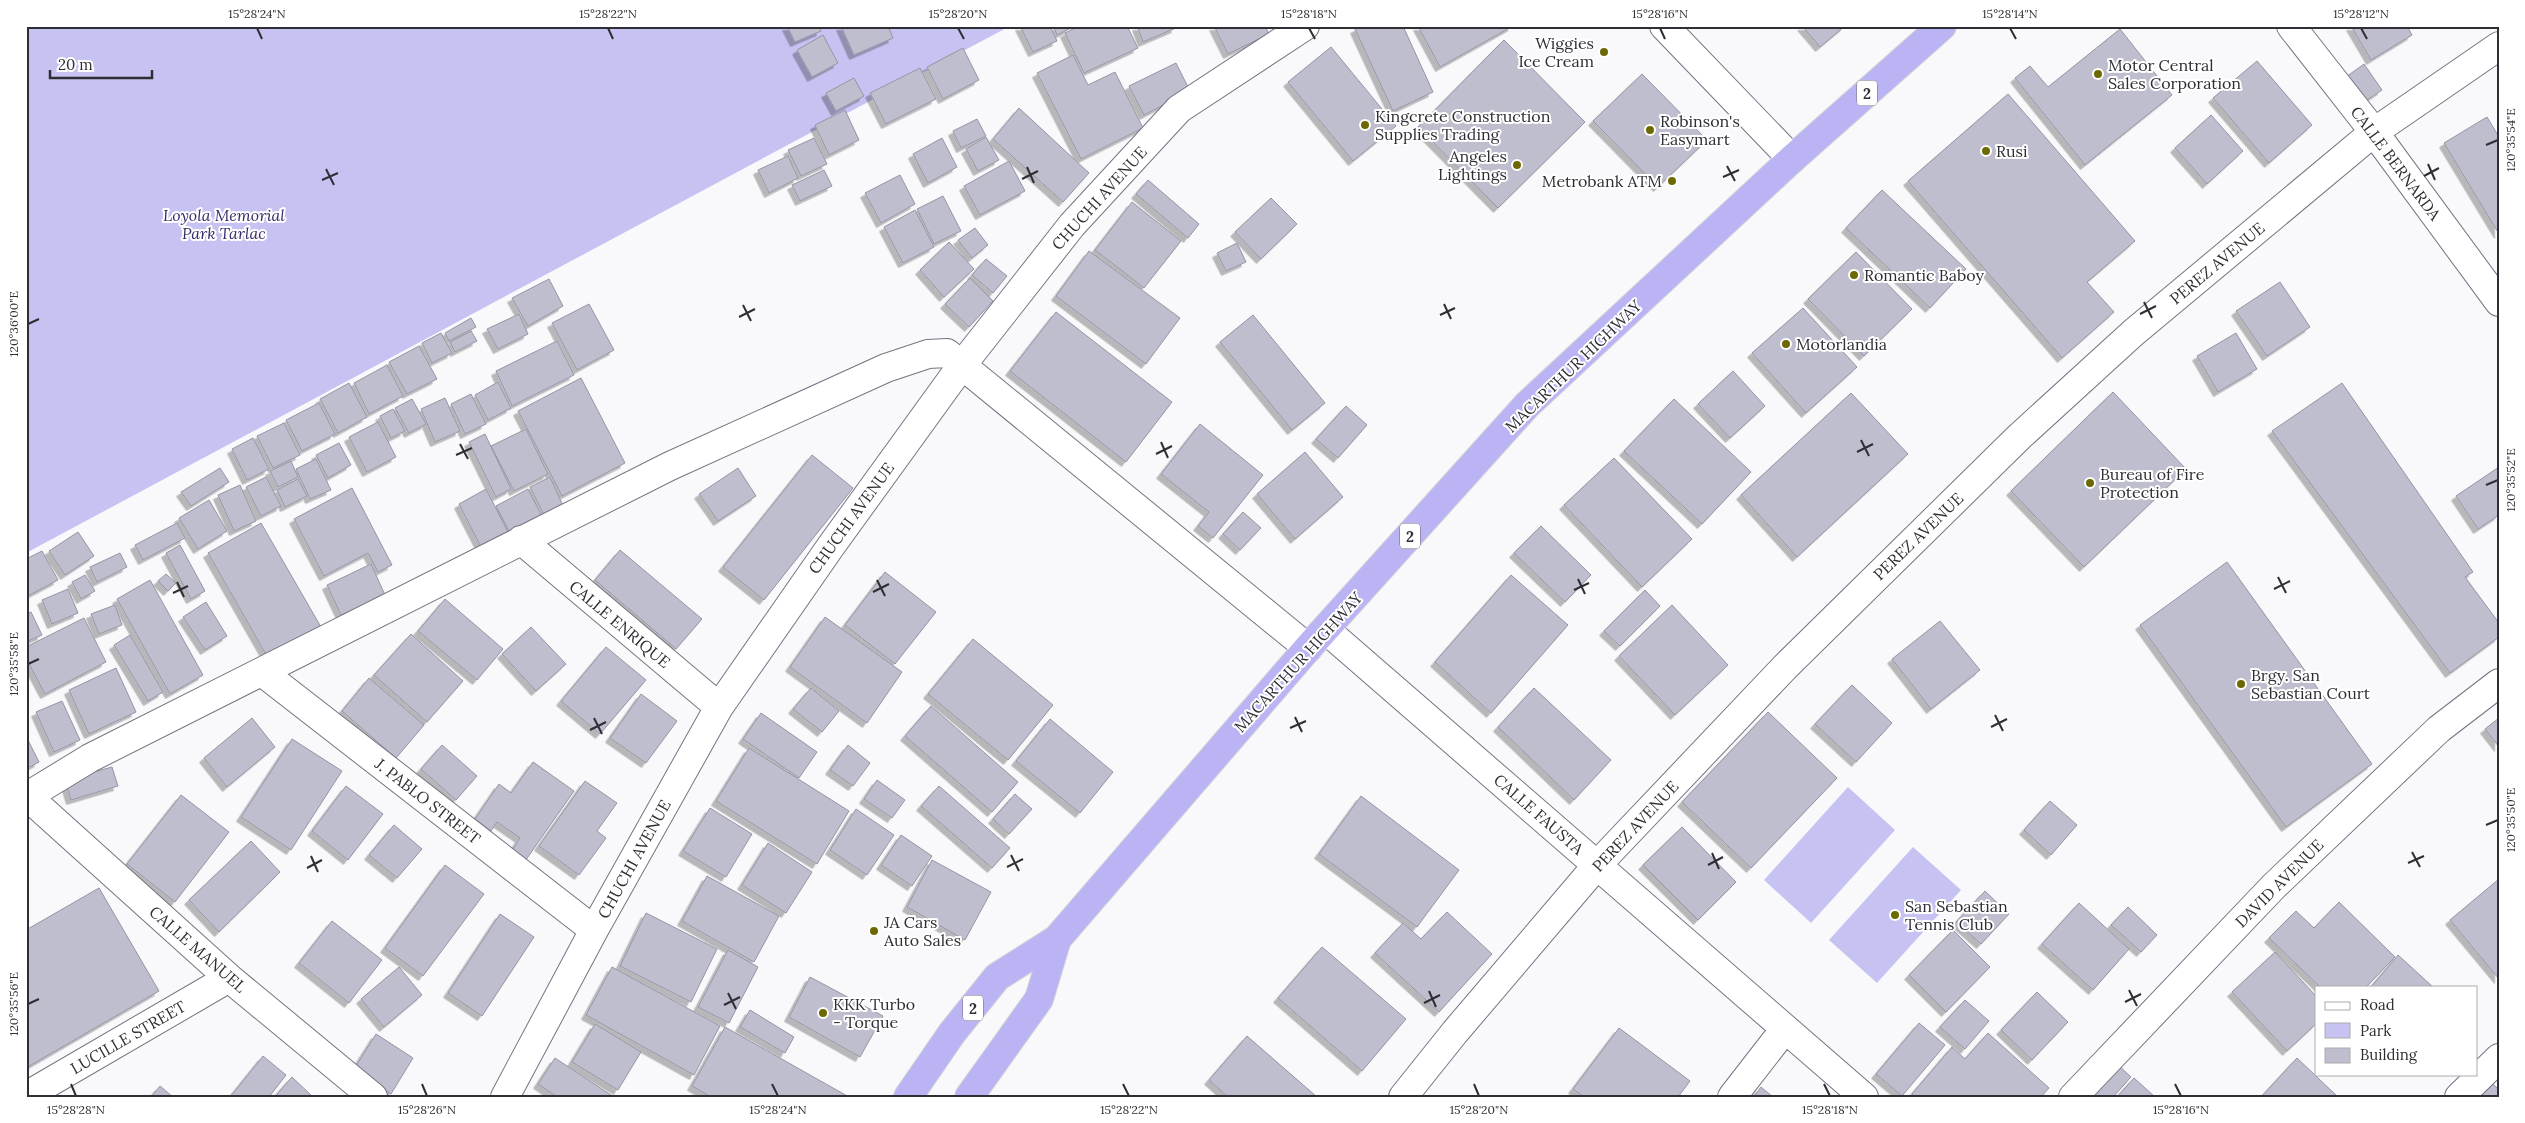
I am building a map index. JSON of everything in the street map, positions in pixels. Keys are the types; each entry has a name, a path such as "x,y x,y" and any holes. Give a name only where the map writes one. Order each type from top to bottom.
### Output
{"highway":[{"name":"MACARTHUR HIGHWAY","path":"908,1097 952,1033 997,977 1057,939 1317,639 1527,405 1792,159 1942,26"},
{"name":"MACARTHUR HIGHWAY","path":"968,1097 1039,999 1057,939"}],"street":[{"name":"CHUCHI AVENUE","path":"505,1097 594,930 719,707 831,546 962,365 1072,225 1179,109 1305,26"},
{"path":"1664,26 1792,159"},
{"name":"CALLE BERNARDA","path":"2291,26 2374,132 2499,302"},
{"name":"PEREZ AVENUE","path":"1403,1097 1455,1032 1598,864 1785,667 2019,437 2133,333 2374,132 2499,46"},
{"name":"CALLE FAUSTA","path":"521,540 670,466 886,368 928,354 947,353 1317,639 1598,864 1784,1030 1864,1097"},
{"path":"27,797 90,758 521,540"},
{"name":"CALLE ENRIQUE","path":"521,540 719,707"},
{"name":"J. PABLO STREET","path":"262,672 594,930"},
{"name":"DAVID AVENUE","path":"2073,1097 2274,886 2439,729 2499,684"},
{"name":"CALLE MANUEL","path":"27,797 229,978 373,1097"},
{"name":"LUCILLE STREET","path":"26,1096 229,978"},
{"path":"1732,1097 1784,1030"},
{"path":"2459,1097 2499,1058"}],"green space":[{"name":"Loyola Memorial Park Tarlac","path":"26,26 1010,26 26,553"},
{"path":"1848,787 1895,830 1811,923 1764,880"},
{"name":"San Sebastian Tennis Club","path":"1913,847 1961,890 1877,983 1829,940"}],"building":[{"path":"787,26 819,26 821,31 795,42"},
{"path":"841,26 888,26 893,38 854,55"},
{"path":"1020,26 1050,26 1057,41 1033,52"},
{"path":"1053,26 1070,26 1071,28 1057,35"},
{"path":"1079,26 1127,26 1138,48 1084,73 1065,33"},
{"path":"1137,26 1175,26 1176,28 1143,42"},
{"path":"1214,26 1265,26 1269,34 1228,54"},
{"path":"1361,26 1403,26 1433,92 1393,111 1355,29"},
{"path":"1418,26 1513,26 1440,67"},
{"path":"1802,26 1845,26 1820,47"},
{"path":"2351,26 2407,26 2412,35 2371,60"},
{"path":"2120,29 2172,95 2085,165 2015,78 2030,66 2048,87"},
{"path":"823,35 838,63 812,77 797,50"},
{"path":"1504,40 1585,122 1498,208 1418,127"},
{"path":"1331,47 1396,126 1353,161 1288,82"},
{"path":"963,48 979,80 943,99 927,67"},
{"path":"1073,55 1088,85 1115,72 1143,128 1081,159 1037,73"},
{"path":"2257,61 2312,125 2269,163 2213,98"},
{"path":"1176,63 1190,91 1144,115 1129,86"},
{"path":"2364,64 2382,90 2364,102 2346,77"},
{"path":"920,68 936,99 886,124 870,93"},
{"name":"Robinson's Easymart","path":"1642,74 1707,140 1658,187 1593,121"},
{"path":"854,78 864,96 836,111 826,93"},
{"path":"2008,94 2135,241 2087,282 2114,312 2062,358 1908,181"},
{"path":"1019,108 1089,173 1063,202 993,139"},
{"path":"845,110 859,140 829,155 815,125"},
{"path":"2211,115 2243,151 2207,184 2175,148"},
{"path":"2487,117 2499,137 2499,234 2444,143"},
{"path":"977,119 986,136 961,148 953,131"},
{"path":"986,137 999,160 978,171 966,149"},
{"path":"814,138 827,164 801,176 788,150"},
{"path":"942,138 957,167 928,183 913,154"},
{"path":"788,156 798,178 769,193 758,170"},
{"path":"1009,161 1025,191 980,215 964,186"},
{"path":"824,170 832,186 800,201 792,185"},
{"path":"900,175 915,204 881,223 865,193"},
{"path":"1148,180 1199,224 1188,238 1136,194"},
{"path":"1882,190 1966,269 1930,308 1846,228"},
{"path":"943,196 961,231 934,244 917,209"},
{"path":"1271,198 1297,224 1261,259 1235,232"},
{"path":"1132,202 1181,241 1144,288 1095,250"},
{"path":"915,210 934,247 903,263 884,227"},
{"path":"975,228 988,245 972,258 958,240"},
{"path":"949,242 974,269 944,297 920,270"},
{"path":"1237,243 1246,262 1226,271 1217,253"},
{"path":"1089,251 1180,318 1146,364 1056,296"},
{"path":"1856,252 1912,309 1864,356 1808,299"},
{"path":"986,259 1007,276 993,293 972,275"},
{"path":"970,278 993,301 969,327 945,304"},
{"path":"549,279 563,306 528,326 512,298"},
{"path":"2280,282 2310,327 2267,356 2236,311"},
{"path":"589,304 614,350 577,370 552,323"},
{"path":"1803,308 1857,367 1806,413 1752,353"},
{"path":"1056,312 1172,402 1126,462 1010,371"},
{"path":"519,314 528,334 498,349 487,329"},
{"path":"1253,315 1325,403 1292,430 1220,342"},
{"path":"471,318 476,327 449,341 445,333"},
{"path":"471,331 477,341 455,352 450,342"},
{"path":"441,333 452,353 432,363 422,343"},
{"path":"2236,333 2257,369 2218,392 2197,356"},
{"path":"557,341 574,375 512,406 496,371"},
{"path":"419,346 437,379 407,394 389,362"},
{"path":"387,365 403,396 369,414 354,383"},
{"path":"1733,371 1765,406 1730,438 1698,404"},
{"path":"581,378 625,463 562,496 518,411"},
{"path":"498,382 511,408 488,420 475,395"},
{"path":"349,383 367,417 338,433 320,399"},
{"path":"2342,383 2473,572 2465,577 2499,623 2499,637 2450,673 2272,431"},
{"path":"2113,392 2186,469 2084,567 2011,491"},
{"path":"1851,393 1908,454 1797,557 1741,495"},
{"path":"471,394 486,424 465,434 451,404"},
{"path":"445,398 460,431 435,442 421,409"},
{"path":"412,399 426,424 409,433 395,408"},
{"path":"1674,399 1751,472 1702,524 1624,451"},
{"path":"319,403 335,434 302,451 286,420"},
{"path":"1346,406 1367,425 1338,458 1316,439"},
{"path":"393,409 405,431 391,438 380,416"},
{"path":"378,422 396,457 367,472 349,437"},
{"path":"284,423 300,455 273,468 257,436"},
{"path":"1200,424 1263,475 1213,538 1198,526 1209,512 1161,474"},
{"path":"526,429 548,474 514,491 491,446"},
{"path":"485,434 511,489 496,497 469,442"},
{"path":"253,438 269,469 247,480 232,449"},
{"path":"339,443 351,465 328,478 316,455"},
{"path":"1305,452 1343,497 1295,539 1257,494"},
{"path":"812,455 853,488 764,600 723,567"},
{"path":"1614,458 1692,539 1642,587 1564,505"},
{"path":"316,459 331,490 310,499 296,469"},
{"path":"291,461 298,477 278,487 270,471"},
{"path":"2499,467 2499,515 2478,529 2456,496"},
{"path":"220,468 229,482 191,506 181,492"},
{"path":"738,468 756,496 718,521 699,494"},
{"path":"266,477 281,506 261,516 246,487"},
{"path":"550,477 565,510 546,519 530,487"},
{"path":"298,479 307,496 285,507 277,490"},
{"path":"240,485 256,521 234,531 218,495"},
{"path":"352,488 392,565 378,572 368,553 324,576 294,519"},
{"path":"486,489 508,532 481,547 459,504"},
{"path":"528,489 543,518 511,535 496,506"},
{"path":"209,500 227,531 198,549 179,518"},
{"path":"1243,512 1261,528 1240,550 1223,534"},
{"path":"177,523 185,538 143,560 135,545"},
{"path":"261,523 321,627 268,658 208,553"},
{"path":"1541,526 1591,575 1565,602 1514,553"},
{"path":"78,532 94,556 65,575 49,551"},
{"path":"180,545 205,591 191,599 166,553"},
{"path":"620,550 702,619 676,649 595,580"},
{"path":"42,551 58,580 26,597 26,559"},
{"path":"120,553 127,567 97,582 90,567"},
{"path":"2227,562 2372,764 2286,827 2140,625"},
{"path":"371,564 385,595 341,615 327,585"},
{"path":"885,572 936,612 895,664 845,625"},
{"path":"166,574 176,583 168,591 158,581"},
{"path":"85,575 95,591 81,599 72,582"},
{"path":"1511,575 1568,625 1491,713 1435,662"},
{"path":"150,580 203,675 170,694 117,599"},
{"path":"68,589 78,613 52,624 42,600"},
{"path":"1645,590 1660,606 1620,646 1604,631"},
{"path":"445,599 503,649 477,680 418,631"},
{"path":"206,602 227,636 205,650 183,617"},
{"path":"115,605 122,625 99,634 91,614"},
{"path":"1672,605 1728,665 1675,715 1619,656"},
{"path":"31,612 42,635 26,642 26,614"},
{"path":"825,617 902,672 867,723 790,667"},
{"path":"84,618 106,662 45,694 26,658 26,647"},
{"path":"1940,621 1980,670 1931,709 1892,659"},
{"path":"531,627 566,664 536,691 502,654"},
{"path":"411,634 463,681 427,722 374,675"},
{"path":"130,635 163,692 148,701 114,645"},
{"path":"973,639 1053,705 1008,760 928,694"},
{"path":"606,647 646,680 600,734 561,701"},
{"path":"116,668 136,712 89,734 69,690"},
{"path":"369,678 424,725 396,758 342,711"},
{"path":"1852,685 1892,723 1856,762 1815,724"},
{"path":"811,688 839,711 822,732 793,709"},
{"path":"1534,688 1611,760 1574,800 1498,727"},
{"path":"641,694 677,721 646,763 610,738"},
{"path":"62,701 80,740 54,752 36,712"},
{"path":"931,706 1018,782 992,812 905,736"},
{"path":"1768,712 1837,778 1751,868 1682,802"},
{"path":"761,713 817,752 799,778 743,739"},
{"path":"252,718 275,747 227,787 204,758"},
{"path":"2499,718 2499,747 2485,729"},
{"path":"1050,719 1113,772 1080,813 1016,761"},
{"path":"26,736 39,762 26,769"},
{"path":"292,739 342,771 291,850 241,817"},
{"path":"442,745 477,776 456,800 421,769"},
{"path":"848,745 870,763 853,786 830,770"},
{"path":"749,748 849,811 817,864 716,801"},
{"path":"533,762 574,791 523,864 509,855 520,838 497,822 491,831 475,819 499,784 511,793"},
{"path":"112,767 118,786 71,800 65,780"},
{"path":"877,780 905,800 892,818 864,799"},
{"path":"585,781 617,803 597,831 606,838 579,875 539,846"},
{"path":"346,786 383,814 348,860 312,831"},
{"path":"939,786 1010,848 992,868 921,806"},
{"path":"1015,794 1032,809 1009,834 993,819"},
{"path":"181,795 229,832 175,902 127,864"},
{"path":"1361,796 1459,870 1417,927 1319,854"},
{"path":"2050,801 2077,825 2051,855 2024,830"},
{"path":"710,808 752,834 726,877 683,851"},
{"path":"856,809 894,835 867,875 830,850"},
{"path":"394,825 422,849 397,878 369,855"},
{"path":"1682,827 1736,882 1698,920 1643,865"},
{"path":"901,835 932,856 912,886 881,865"},
{"path":"251,841 280,872 219,932 189,900"},
{"path":"768,843 812,872 786,913 742,885"},
{"path":"932,860 991,892 965,940 907,907"},
{"path":"445,865 484,894 423,976 385,948"},
{"path":"707,876 779,916 754,962 682,921"},
{"path":"2499,879 2499,979 2450,920"},
{"path":"99,888 159,991 26,1068 26,930"},
{"path":"1985,891 2009,914 1981,944 1956,922"},
{"path":"2339,902 2395,957 2367,986 2319,986 2269,938 2296,911 2314,928"},
{"path":"2079,903 2129,949 2093,990 2042,944"},
{"path":"2128,907 2157,935 2141,952 2111,925"},
{"path":"1447,912 1492,954 1439,1012 1375,953 1403,923 1421,939"},
{"path":"646,913 717,949 691,1002 620,966"},
{"path":"500,914 534,937 482,1016 448,993"},
{"path":"332,921 382,960 349,1003 299,963"},
{"path":"1953,930 1990,967 1946,1012 1909,975"},
{"path":"1322,947 1406,1019 1362,1071 1278,998"},
{"path":"728,950 758,967 729,1023 698,1007"},
{"path":"2275,952 2315,995 2315,1025 2287,1051 2232,992"},
{"path":"2398,955 2432,986 2372,986"},
{"path":"399,967 422,995 384,1027 361,999"},
{"path":"612,967 720,1026 694,1075 586,1015"},
{"path":"810,977 883,1016 860,1057 789,1017"},
{"path":"2037,992 2068,1022 2032,1060 2001,1030"},
{"path":"1965,1000 1989,1021 1965,1049 1940,1027"},
{"path":"750,1010 794,1037 785,1053 740,1027"},
{"path":"1919,1023 1945,1045 1902,1096 1876,1074"},
{"path":"595,1024 641,1052 618,1090 572,1062"},
{"path":"725,1027 849,1097 711,1097 692,1086"},
{"path":"1619,1028 1690,1081 1678,1097 1584,1097 1573,1089"},
{"path":"1988,1033 2049,1088 2041,1097 1915,1097 1912,1094 1952,1047 1965,1059"},
{"path":"376,1034 413,1058 391,1094 354,1069"},
{"path":"1247,1036 1317,1097 1228,1097 1209,1080"},
{"path":"263,1056 286,1075 269,1097 230,1097"},
{"path":"555,1058 614,1097 557,1097 538,1084"},
{"path":"2297,1058 2338,1097 2261,1097"},
{"path":"2116,1063 2131,1077 2113,1097 2086,1097"},
{"path":"292,1077 313,1097 280,1097 277,1094"},
{"path":"2134,1078 2155,1097 2117,1097"},
{"path":"2493,1084 2499,1090 2499,1097 2480,1097"},
{"path":"160,1086 173,1097 151,1097"},
{"path":"1761,1087 1773,1097 1754,1097"}],"place":[{"name":"Wiggies Ice Cream","path":"1604,52"},
{"name":"Motor Central Sales Corporation","path":"2098,74"},
{"name":"Kingcrete Construction Supplies Trading","path":"1365,125"},
{"name":"Robinson's Easymart","path":"1650,130"},
{"name":"Rusi","path":"1986,151"},
{"name":"Angeles Lightings","path":"1517,165"},
{"name":"Metrobank ATM","path":"1672,181"},
{"name":"Romantic Baboy","path":"1854,275"},
{"name":"Motorlandia","path":"1786,344"},
{"name":"Bureau of Fire Protection","path":"2090,483"},
{"name":"Brgy. San Sebastian Court","path":"2241,684"},
{"name":"San Sebastian Tennis Club","path":"1895,915"},
{"name":"JA Cars Auto Sales","path":"874,931"},
{"name":"KKK Turbo - Torque","path":"823,1013"}]}
